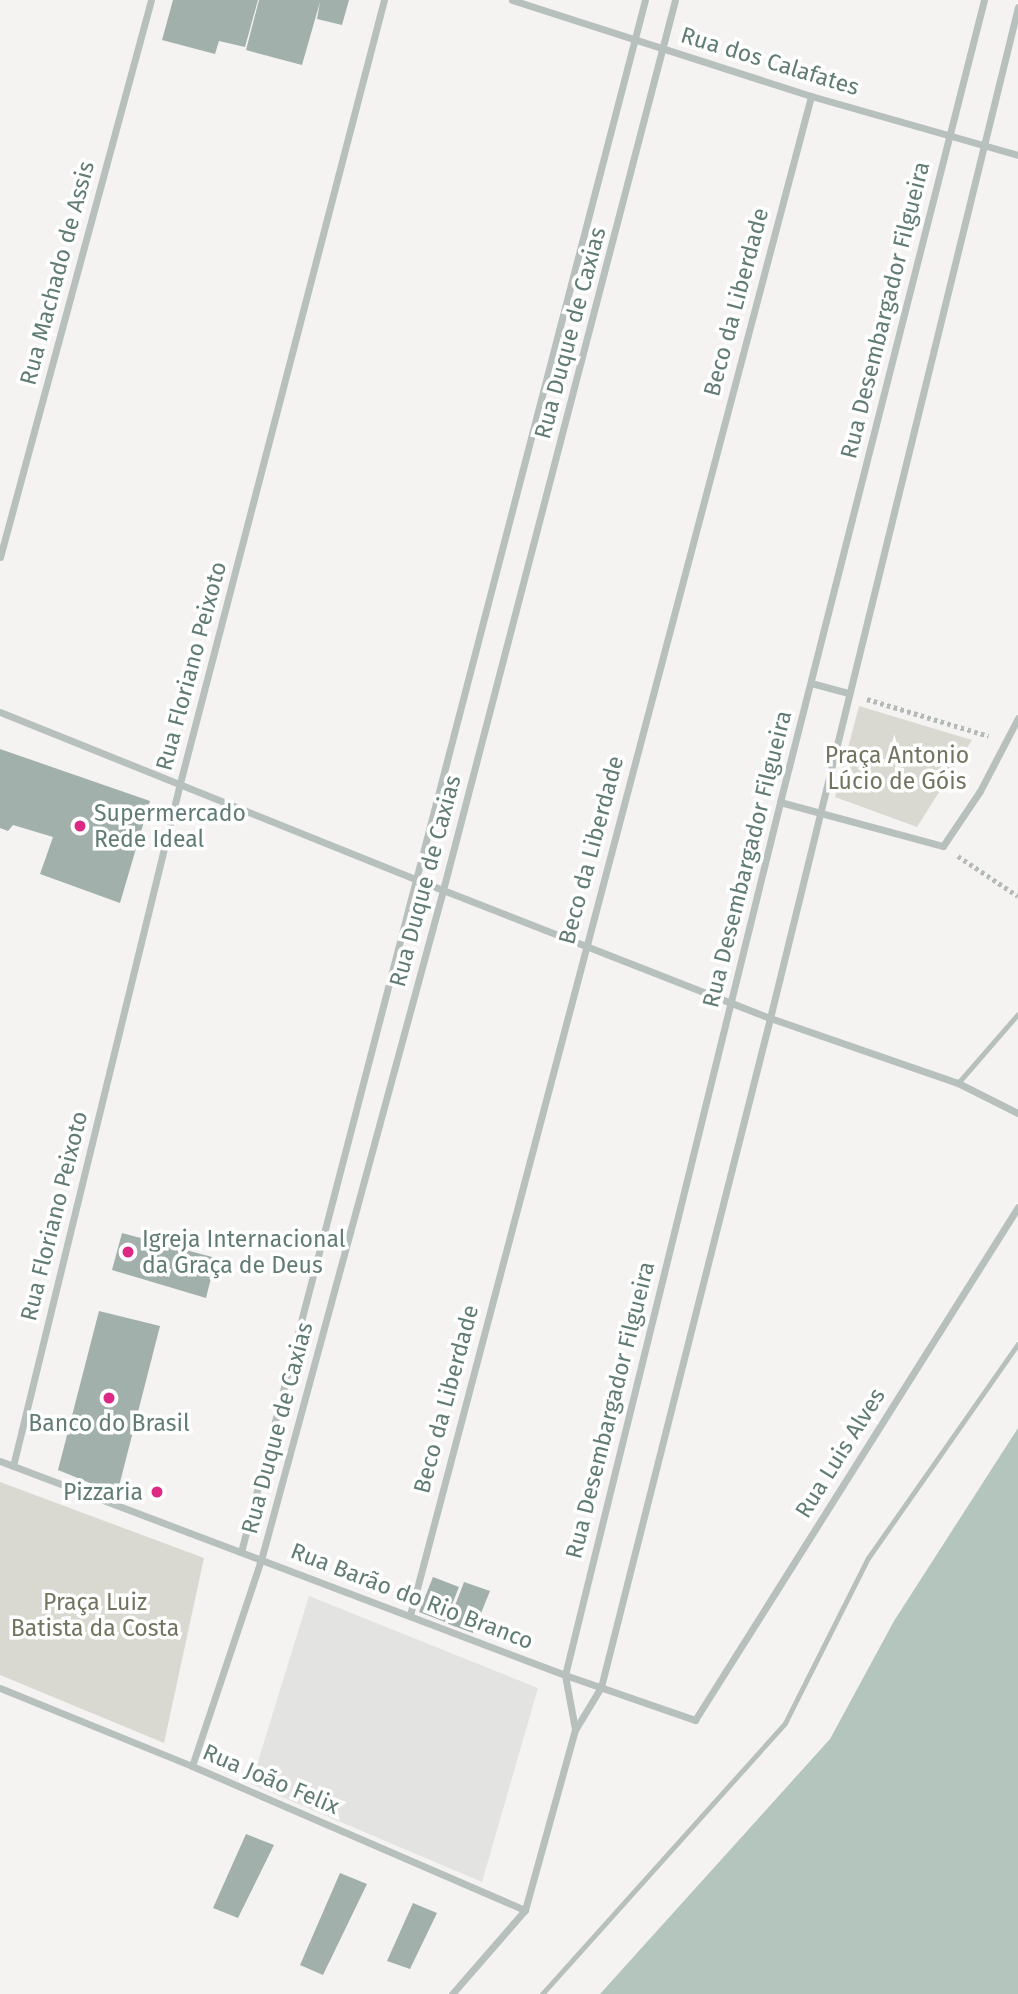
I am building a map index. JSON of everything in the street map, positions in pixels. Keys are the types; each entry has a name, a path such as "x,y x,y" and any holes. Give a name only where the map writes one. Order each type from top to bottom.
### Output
{"street":[{"name":"Rua Machado de Assis","path":"0,557 151,0"},
{"name":"Rua Floriano Peixoto","path":"13,1466 180,783 384,0"},
{"name":"Rua dos Calafates","path":"512,0 811,96 1018,155"},
{"name":"Rua Duque de Caxias","path":"241,1552 414,878 645,0"},
{"name":"Rua Duque de Caxias","path":"192,1766 261,1560 443,891 675,0"},
{"name":"Rua Desembargador Filgueira","path":"575,1730 565,1675 780,802 948,133 984,0"},
{"name":"Rua Desembargador Filgueira","path":"525,1910 575,1730 601,1687 770,1018 1018,7"},
{"name":"Beco da Liberdade","path":"410,1615 811,96"},
{"path":"811,683 849,693"},
{"path":"0,712 443,891 770,1018 958,1083 1018,1113"},
{"path":"780,802 943,846 981,791 1018,718"},
{"name":"Rua Luis Alves","path":"695,1720 1018,1207"},
{"name":"Rua Barão do Rio Branco","path":"0,1461 565,1675 695,1720"},
{"name":"Rua João Felix","path":"0,1688 192,1766 525,1910"},
{"path":"452,1994 525,1910"}],"lane":[{"path":"958,1083 1018,1014"},
{"path":"542,1994 785,1723 868,1558 1018,1344"}],"path":[{"path":"849,693 975,731"},
{"path":"943,846 1018,896"}],"shaded area":[{"path":"1018,1428 1018,1994 600,1994 830,1739 894,1621"},
{"path":"309,1596 538,1688 482,1882 251,1784"}],"green space":[{"name":"Praça Antonio Lúcio de Góis","path":"859,706 972,740 917,827 835,797"},
{"name":"Praça Luiz Batista da Costa","path":"0,1482 204,1558 164,1743 0,1675"}],"building":[{"path":"173,0 258,0 245,47 219,41 215,54 162,40"},
{"path":"259,0 349,0 342,25 317,19 320,2 302,65 246,50"},
{"name":"Supermercado Rede Ideal","path":"0,749 150,801 120,903 40,874 53,837 13,825 8,831 0,828"},
{"path":"122,1233 216,1258 206,1298 112,1270"},
{"name":"Banco do Brasil","path":"99,1311 160,1326 117,1494 58,1470"},
{"path":"433,1577 459,1587 445,1622 419,1612"},
{"path":"464,1582 490,1591 473,1633 448,1624"},
{"path":"246,1834 274,1845 238,1918 213,1908"},
{"path":"340,1873 367,1884 323,1975 300,1965"},
{"path":"413,1903 437,1913 410,1969 387,1961"}],"place":[{"name":"Supermercado Rede Ideal","path":"80,826"},
{"name":"Igreja Internacional da Graça de Deus","path":"128,1252"},
{"name":"Banco do Brasil","path":"109,1398"},
{"name":"Pizzaria","path":"157,1492"}]}
